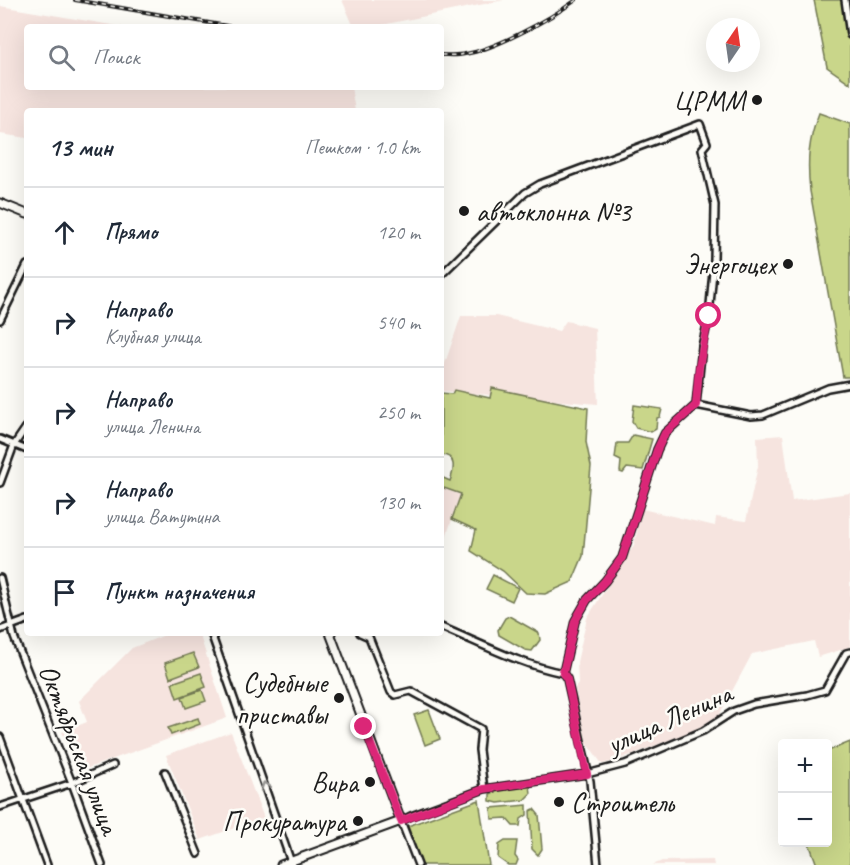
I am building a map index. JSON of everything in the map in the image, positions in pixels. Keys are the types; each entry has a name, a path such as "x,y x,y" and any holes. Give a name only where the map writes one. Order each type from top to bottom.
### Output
{"main road":[{"path":"0,203 24,213"},
{"path":"331,636 401,821"},
{"name":"улица Ленина","path":"281,865 292,863 401,821"}],"street":[{"path":"844,0 850,35"},
{"path":"444,272 525,193 540,184 700,124 707,143 702,148 715,205 714,260 709,316 699,367 696,405 665,433 657,450 622,558 587,600 575,621 563,673"},
{"path":"0,320 24,271"},
{"path":"696,405 751,416 763,415 828,388 850,384"},
{"path":"0,483 14,445 24,430"},
{"path":"0,439 24,449"},
{"name":"Октябрьская улица","path":"0,578 10,626 102,865"},
{"path":"0,630 24,621"},
{"path":"444,628 528,662 563,673 567,679 590,781 598,865"},
{"path":"212,636 292,863"},
{"path":"367,636 391,692 395,695 411,691 481,729 479,750 484,789"},
{"name":"улица Ленина","path":"401,821 484,789 587,774 625,764 703,731 734,711 754,704 825,690 846,653 850,652"},
{"path":"0,737 47,865"},
{"path":"0,807 72,783 113,765"},
{"path":"165,772 198,854"},
{"path":"401,821 418,865"}],"shaded area":[{"path":"342,0 504,0 387,24 353,24"},
{"path":"0,6 105,24 24,24 24,90 352,90 354,108 24,108 24,138 0,134"},
{"path":"461,316 496,316 559,331 566,321 595,328 598,404 444,391 444,366"},
{"path":"783,435 792,501 850,493 850,647 818,657 814,641 752,654 717,719 698,729 602,764 585,740 575,688 578,684 577,662 587,618 634,545 642,509 715,526 716,517 746,521 758,466 757,437"},
{"path":"444,488 461,494 444,542"},
{"path":"162,636 200,636 227,718 77,772 62,732 87,722 79,701 132,648"},
{"path":"231,732 264,818 200,840 166,755"},
{"path":"713,860 714,865 653,865 662,861"}],"green space":[{"path":"814,0 850,0 850,83 827,67"},
{"path":"819,113 850,124 850,377 843,377 810,191 809,152"},
{"path":"492,388 588,408 586,442 591,466 583,556 572,582 545,594 526,593 503,571 471,551 476,530 452,519 461,494 444,488 444,478 450,481 453,464 450,458 444,456 444,393 452,394 454,390 490,398"},
{"path":"634,405 662,409 660,417 657,418 656,429 651,432 636,428 632,421"},
{"path":"633,435 652,439 643,470 627,468 623,473 620,472 621,461 615,458 617,443 628,443"},
{"path":"493,575 518,588 512,601 486,589"},
{"path":"509,616 539,633 540,640 532,651 525,650 499,635 498,630 505,618"},
{"path":"193,653 199,667 170,678 165,663"},
{"path":"201,673 206,687 177,698 172,683"},
{"path":"202,690 206,701 186,708 182,697"},
{"path":"429,710 440,739 425,745 414,715"},
{"path":"198,718 200,724 171,735 168,728"},
{"path":"850,742 850,865 817,865 810,847 832,847 832,749"},
{"path":"530,786 531,793 524,800 498,803 490,801 490,794 499,790"},
{"path":"479,800 489,865 421,865 408,826"},
{"path":"527,805 527,815 521,819 520,826 513,826 506,818 492,819 491,808"},
{"path":"534,809 539,815 542,849 538,855 532,849 530,811"},
{"path":"505,841 517,841 516,865 508,865 498,858 499,845"}],"railway":[{"path":"75,0 215,24"},
{"path":"444,55 462,55 507,40 552,16 576,0"}],"place":[{"name":"ЦРММ","path":"757,100"},
{"name":"автоклонна №3","path":"464,211"},
{"name":"Энергоцех","path":"788,264"},
{"name":"Судебные приставы","path":"339,698"},
{"name":"Вира","path":"370,782"},
{"name":"Строитель","path":"559,802"},
{"name":"Прокуратура","path":"358,821"}],"route":[{"path":"364,727 401,821 479,790 587,774 567,679 563,673 575,621 587,600 622,558 657,450 665,433 696,405 702,346 709,316"}]}
